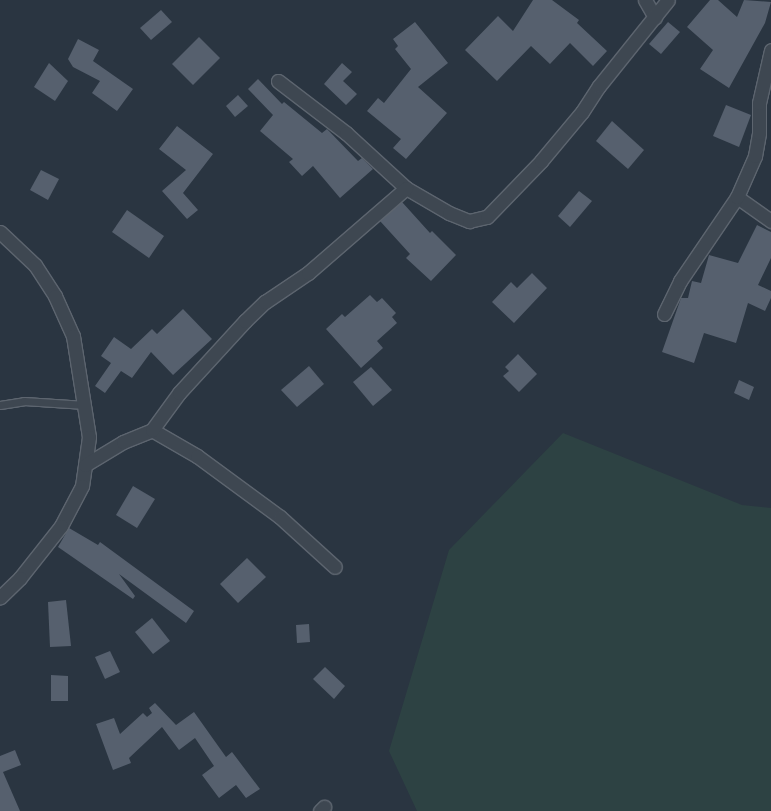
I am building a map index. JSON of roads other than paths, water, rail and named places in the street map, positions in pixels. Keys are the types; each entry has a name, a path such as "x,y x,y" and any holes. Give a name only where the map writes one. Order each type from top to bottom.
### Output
{"street":[{"path":"645,0 655,17"},
{"path":"278,80 346,133 406,188 449,213 469,221 487,216 541,161 582,112 599,86 668,0"},
{"path":"664,314 680,280 737,197 755,156 759,133 759,103 771,50"},
{"path":"85,465 123,442 152,430 179,393 245,320 265,302 308,273 406,188"},
{"path":"737,197 771,222"},
{"path":"0,232 35,265 55,296 74,336 89,437 82,486 61,526 20,578 0,597"},
{"path":"152,430 197,456 280,517 335,567"}],"lane":[{"path":"0,405 24,401 85,405"}]}
